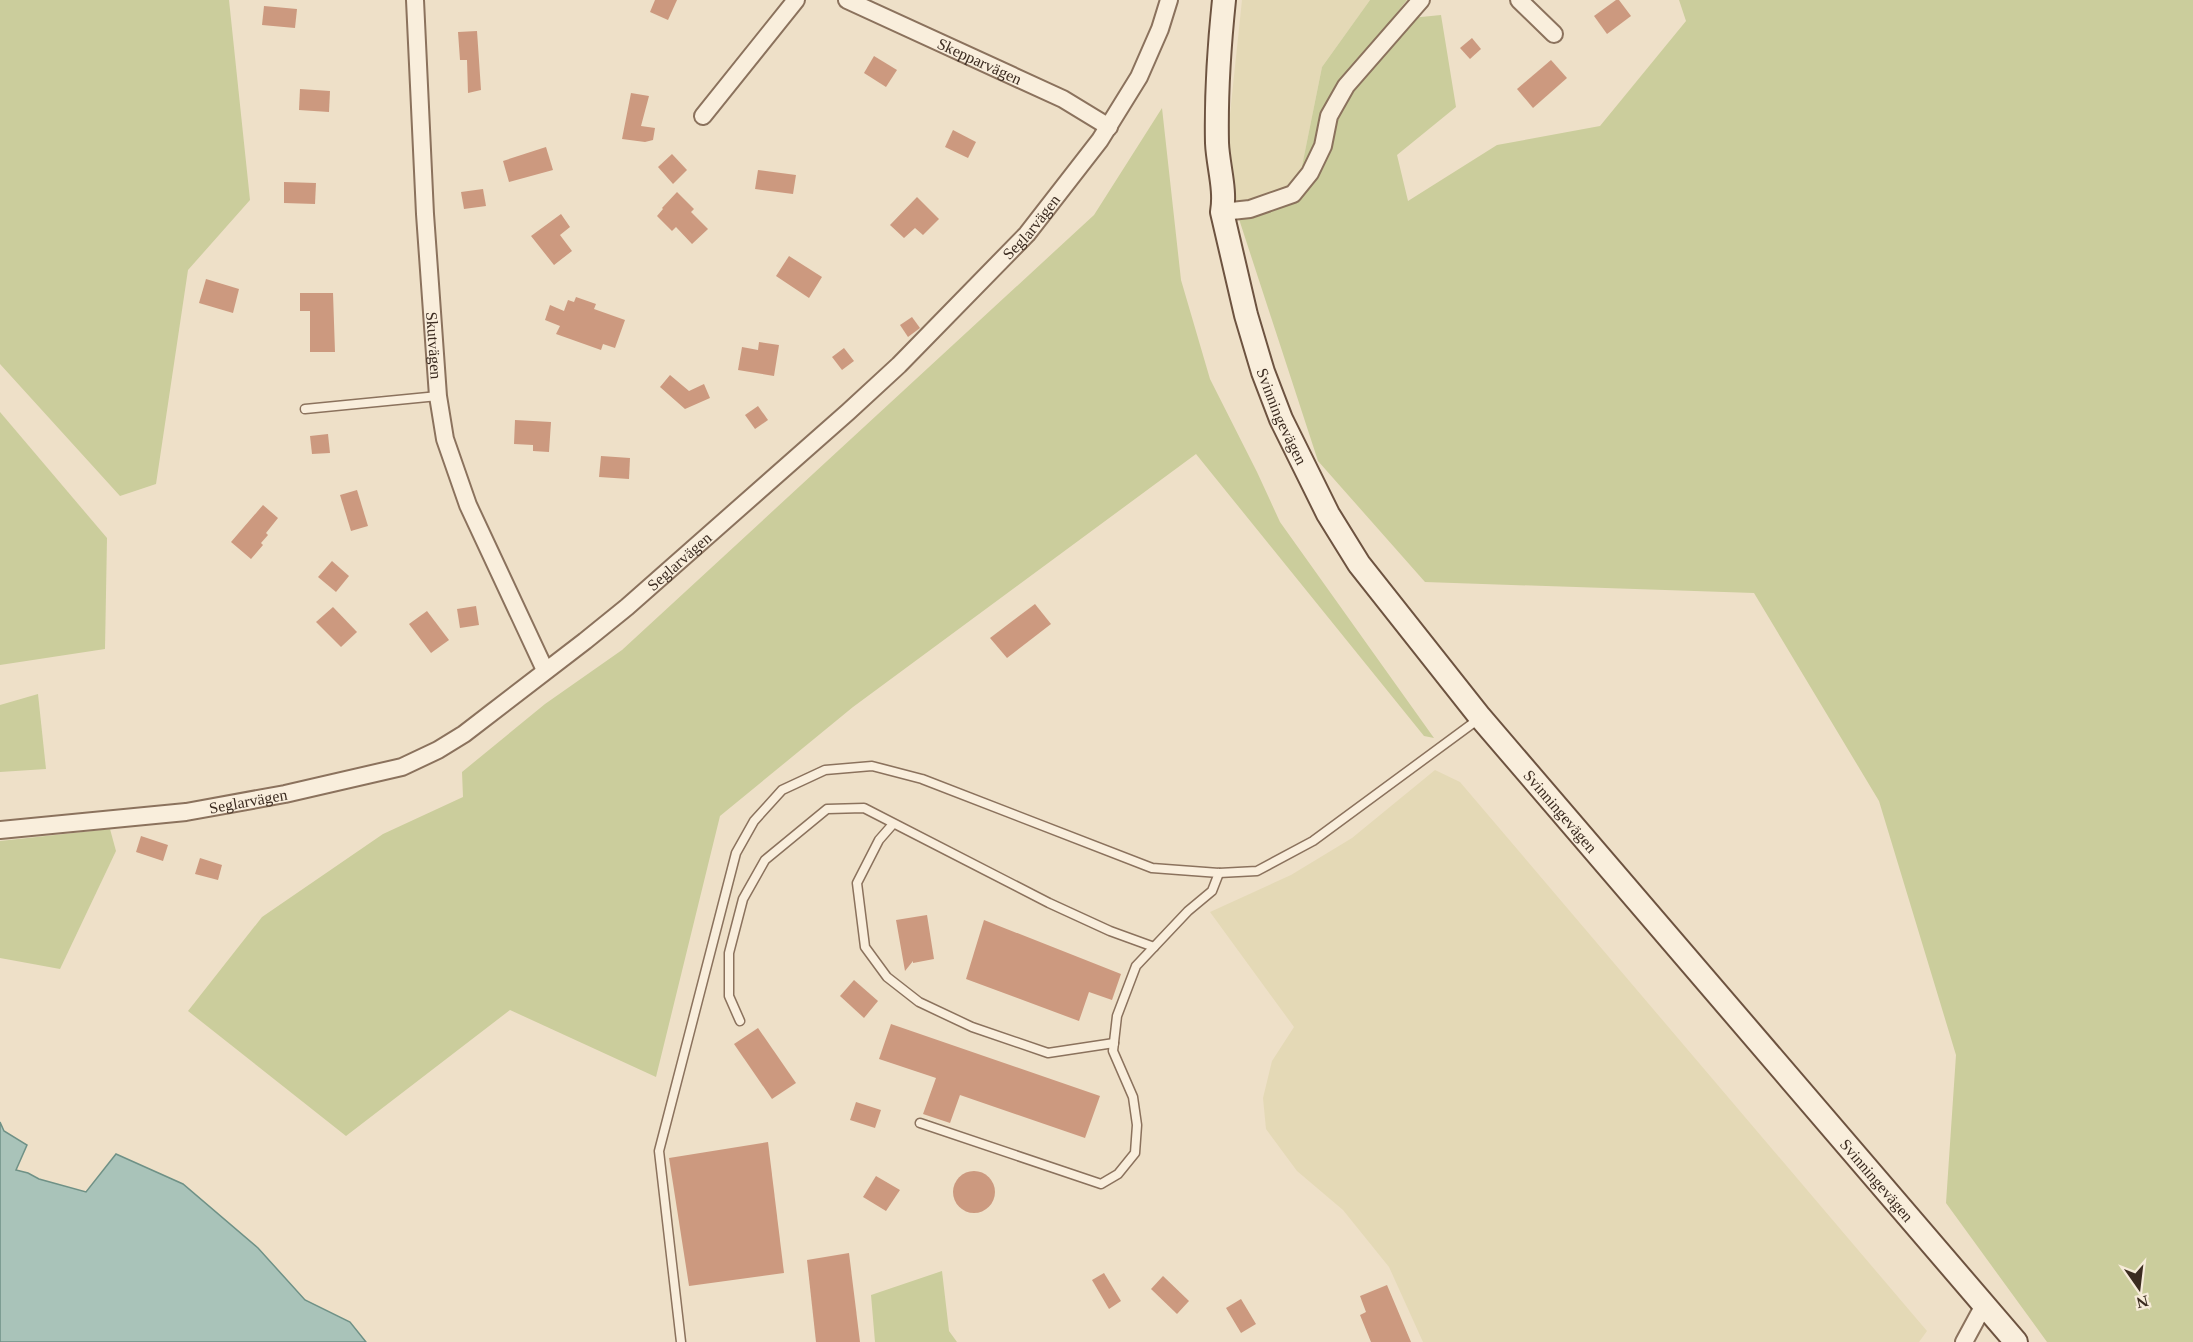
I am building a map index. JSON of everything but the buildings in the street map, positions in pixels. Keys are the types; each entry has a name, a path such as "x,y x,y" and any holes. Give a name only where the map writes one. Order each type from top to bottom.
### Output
{"main road":[{"name":"Svinningevägen","path":"1224,0 1217,86 1217,147 1224,202 1222,212 1246,315 1263,372 1281,419 1328,514 1359,564 1480,717 2016,1342"}],"street":[{"name":"Skutvägen","path":"415,0 421,144 438,396 445,440 468,505 545,670"},
{"path":"703,116 796,0"},
{"name":"Skepparvägen","path":"848,0 1063,99 1108,127"},
{"name":"Seglarvägen","path":"0,830 186,812 285,794 402,767 438,750 464,734 627,607 899,365 1027,234 1108,127 1147,61 1169,0"},
{"path":"1222,212 1250,209 1293,194 1310,172 1323,146 1329,116 1346,86 1421,0"},
{"path":"1519,0 1554,34"},
{"path":"1964,1342 1984,1305"}],"lane":[{"path":"305,410 438,396"},
{"path":"681,1342 659,1151 736,853 754,821 782,790 825,770 872,766 922,779 1152,868 1219,873 1257,871 1312,842 1480,717"},
{"path":"740,1021 729,996 729,953 743,899 765,860 827,809 864,808 1049,903 1110,931 1154,947"},
{"path":"893,824 879,840 857,883 865,947 887,976 919,1002 972,1027 1048,1053 1114,1043"},
{"path":"920,1123 1101,1184 1118,1173 1135,1154 1137,1125 1133,1097 1113,1051 1118,1016 1136,966 1188,911 1212,891 1219,873"}],"shaded area":[{"path":"1242,0 1370,0 1322,67 1299,181 1238,216 1228,133"},
{"path":"1435,770 1460,782 1927,1331 1919,1342 1423,1342 1389,1267 1343,1210 1297,1171 1266,1129 1263,1098 1272,1061 1294,1027 1210,912 1291,875 1352,838"},
{"path":"0,1122 4,1131 27,1145 16,1170 39,1179 86,1192 116,1154 183,1184 258,1248 305,1300 350,1322 366,1342 0,1342"}],"green space":[{"path":"0,0 229,0 250,200 188,270 156,484 120,496 0,364"},
{"path":"1370,0 1407,0 1391,20 1441,15 1456,107 1397,155 1408,201 1497,145 1600,126 1686,21 1679,0 2193,0 2193,1342 2047,1342 1946,1203 1956,1055 1879,801 1754,593 1425,582 1318,461 1238,216 1299,181 1322,67"},
{"path":"1162,108 1181,280 1210,379 1280,522 1434,738 1424,736 1196,454 853,707 720,816 656,1077 510,1010 346,1136 188,1011 262,917 383,834 463,797 462,772 545,704 622,650 1094,215"},
{"path":"0,412 107,538 105,649 0,665"},
{"path":"38,694 46,769 0,772 0,705"},
{"path":"110,829 116,851 60,969 0,958 0,841"},
{"path":"942,1271 949,1331 957,1342 875,1342 871,1295"}]}
